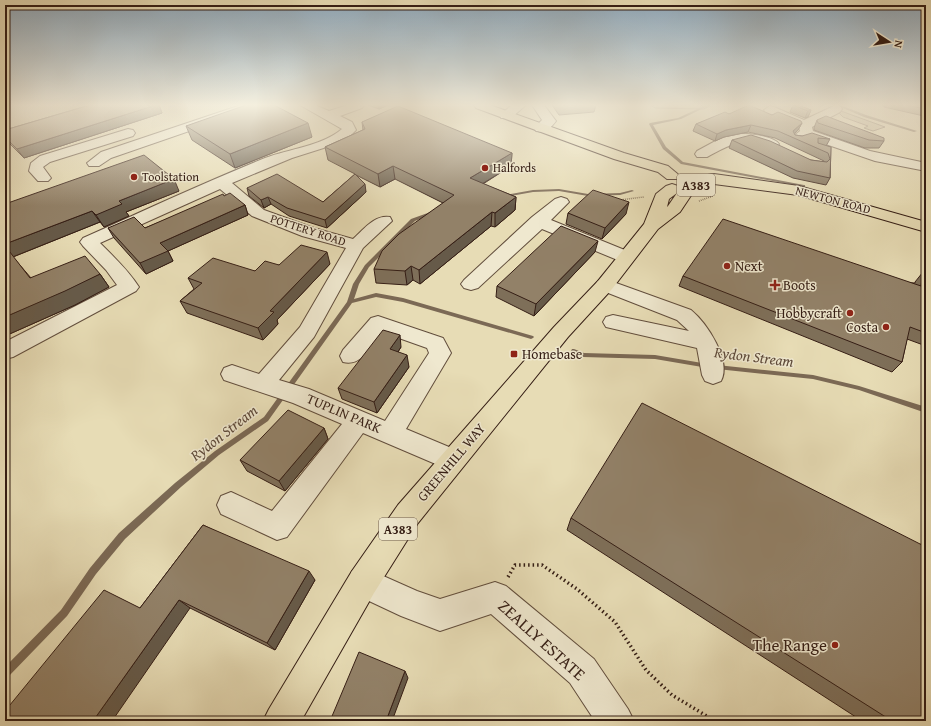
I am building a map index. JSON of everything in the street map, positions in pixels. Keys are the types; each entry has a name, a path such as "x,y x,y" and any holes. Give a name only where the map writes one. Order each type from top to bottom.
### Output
{"main road":[{"name":"NEWTON ROAD","path":"572,139 642,164 648,173 681,184 721,186 738,183 799,191 926,226"},
{"name":"GREENHILL WAY","path":"281,721 362,582 408,514 561,332 605,285 652,225 674,210 681,184"}],"street":[{"path":"43,178 36,171 36,166 45,159 108,139"},
{"path":"144,139 147,145"},
{"path":"100,159 163,139"},
{"path":"5,351 129,287 113,266 89,242 222,182 286,156 335,139"},
{"path":"702,154 726,141 735,139"},
{"path":"754,139 783,147 793,139"},
{"path":"826,139 846,149 887,161 926,167"},
{"name":"POTTERY ROAD","path":"222,182 258,212 308,232 356,245"},
{"path":"471,284 538,221 561,202"},
{"name":"POTTERY ROAD","path":"263,384 307,332 356,245 384,221"},
{"path":"538,221 626,257"},
{"path":"605,285 684,315 698,328 710,359 613,322"},
{"path":"351,356 378,323 435,343 440,353 391,433"},
{"name":"TUPLIN PARK","path":"232,374 301,396 452,460"},
{"path":"231,505 277,527 359,420"},
{"name":"ZEALLY ESTATE","path":"362,582 412,605 440,615 495,597 582,671 616,721"}],"path":[{"path":"613,200 646,197"},
{"path":"495,597 516,565 542,565 577,589 615,622 627,644 646,670 672,695 715,721"}],"building":[{"path":"7,139 49,139 17,149"},
{"path":"206,139 268,139 230,154"},
{"path":"343,139 478,139 512,153 470,178 516,197 495,213 492,212 419,270 411,266 405,271 374,269 382,251 399,234 454,195 393,166 378,174 325,147"},
{"path":"763,139 811,160 827,162 830,159 828,153 796,139 818,139 818,143 831,147 830,178 797,171 732,140"},
{"path":"866,139 884,139 884,141"},
{"path":"144,155 174,179 119,201 122,204 96,215 92,211 5,244 5,204"},
{"path":"277,174 323,202 355,174 365,184 325,220 287,208 268,197 261,200 247,188"},
{"path":"593,190 629,202 605,228 568,213"},
{"path":"230,193 245,205 160,243 168,251 140,263 108,228 134,217 145,228 223,194 224,196"},
{"path":"723,219 921,286 923,272 926,273 926,333 910,327 902,362 683,276"},
{"path":"561,226 598,241 536,304 497,286"},
{"path":"301,245 327,252 270,311 274,312 258,328 180,301 202,283 188,278 213,258 255,271 265,261 279,265"},
{"path":"5,247 30,278 85,256 100,274 5,317"},
{"path":"383,330 400,335 390,349 407,355 374,402 338,388"},
{"name":"The Range","path":"642,403 926,547 926,721 892,721 571,518"},
{"path":"288,410 324,428 279,481 240,460"},
{"path":"203,525 309,571 267,643 179,600 93,721 5,721 5,711 104,590 140,608"},
{"path":"359,652 405,671 386,721 330,721"}],"waterway":[{"path":"659,139 664,148 682,163 804,186"},
{"path":"505,196 533,191 559,190 588,195 620,194 632,191"},
{"path":"350,302 356,284 367,266 413,220 436,211"},
{"name":"Rydon Stream","path":"350,302 376,295 403,300 531,337"},
{"name":"Rydon Stream","path":"5,674 64,613 93,571 122,536 178,485 217,453 266,419 350,302"},
{"name":"Rydon Stream","path":"574,351 583,355 655,357 708,366"},
{"name":"Rydon Stream","path":"717,367 813,377 859,388 926,410"}],"place":[{"name":"Halfords","path":"485,168"},
{"name":"Toolstation","path":"134,177"},
{"name":"Next","path":"727,266"},
{"name":"Boots","path":"775,285"},
{"name":"Hobbycraft","path":"850,313"},
{"name":"Costa","path":"886,327"},
{"name":"Homebase","path":"514,354"},
{"name":"The Range","path":"835,645"}]}
